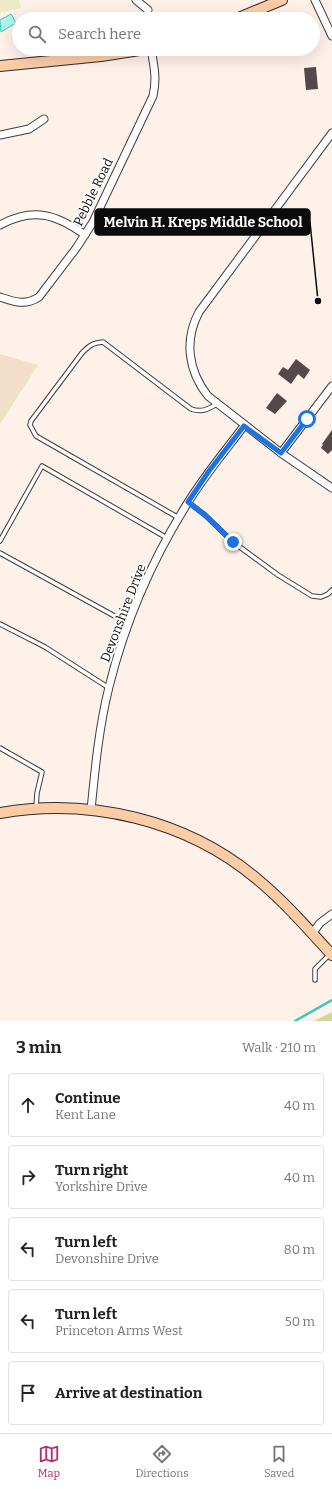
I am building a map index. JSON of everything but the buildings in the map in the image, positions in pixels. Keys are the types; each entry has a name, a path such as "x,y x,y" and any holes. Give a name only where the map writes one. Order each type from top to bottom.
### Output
{"street":[{"path":"136,0 148,10"},
{"path":"253,12 282,0"},
{"path":"315,0 332,36"},
{"path":"0,66 101,56"},
{"name":"Pebble Road","path":"0,297 25,303 32,302 39,297 85,235 93,222 153,96 156,83 152,56"},
{"path":"0,135 29,129 44,120"},
{"path":"332,133 199,312 195,320 190,342 191,365 201,387 217,404 244,426 332,488"},
{"path":"0,225 20,216 39,214 58,219 85,235"},
{"path":"281,453 332,386"},
{"name":"Devonshire Drive","path":"91,810 99,743 109,688 141,590 167,538 188,502 209,471 244,426"},
{"path":"0,813 36,809 65,808 91,810 139,819 184,834 220,852 270,890 331,954"},
{"path":"312,934 318,925 332,914"}],"lane":[{"path":"179,518 36,436 30,425 31,421 86,349 91,344 97,342 102,342 191,409 200,411 206,410 217,404"},
{"path":"0,541 42,466 167,538"},
{"path":"188,502 205,515 233,542 278,575 312,596 321,597 328,594 332,590"},
{"path":"0,553 129,624"},
{"path":"0,624 45,647 109,688"},
{"path":"0,748 42,772 37,793 36,809"},
{"path":"315,980 315,969 331,954"}],"shaded area":[{"path":"0,0 19,0 21,8 0,13"},
{"path":"0,354 38,365 0,415"}],"green space":[{"path":"38,365 0,424 0,415"},
{"path":"332,1012 332,1021 314,1021"}],"water":[{"path":"11,14 12,25 1,32 0,20"}],"waterway":[{"path":"295,1021 332,1000"}],"place":[{"name":"Melvin H. Kreps Middle School","path":"318,301"}],"route":[{"path":"233,542 205,515 188,502 209,471 244,426 281,453 307,419"}]}
